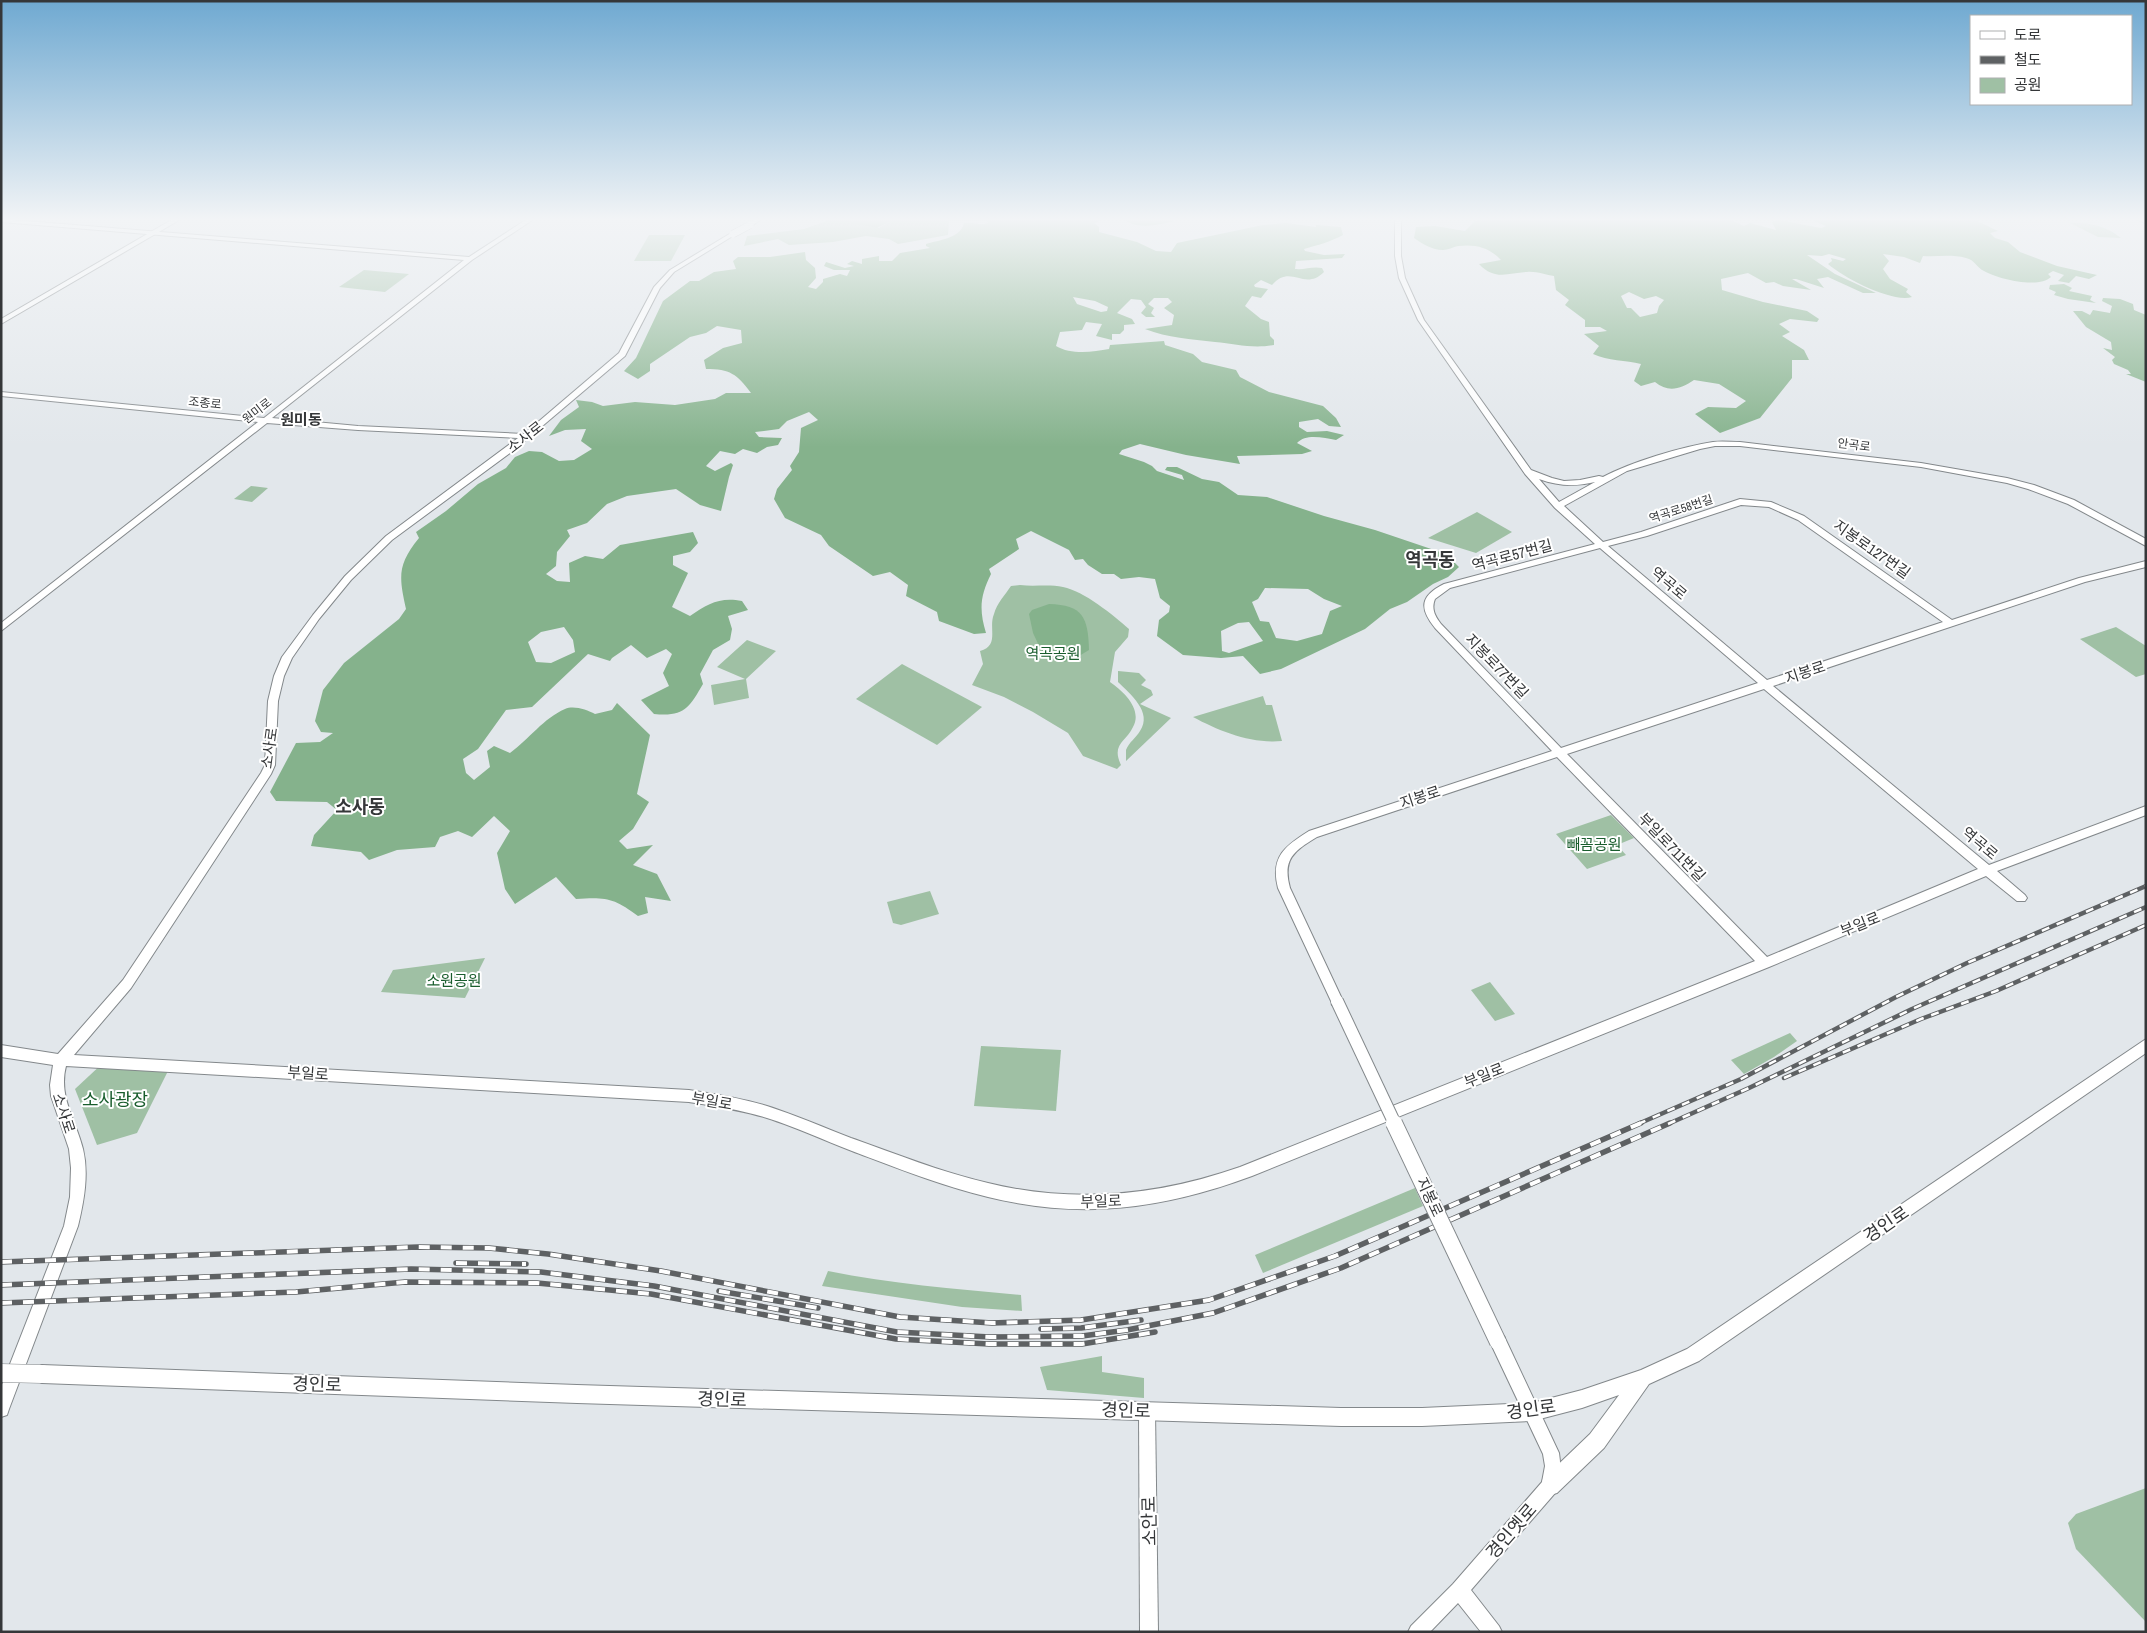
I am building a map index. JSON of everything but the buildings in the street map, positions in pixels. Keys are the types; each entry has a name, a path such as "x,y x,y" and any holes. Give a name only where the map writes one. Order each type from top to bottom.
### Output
{"main road":[{"path":"1,322 47,295"},
{"name":"경인로","path":"1,1373 596,1395 1333,1417 1422,1417 1532,1412 1582,1400 1643,1378 1703,1349 1918,1202 2051,1108 2146,1045"},
{"path":"1550,1486 1597,1442 1643,1378"}],"street":[{"name":"원미로","path":"1,628 424,295"},
{"name":"소사로","path":"1,1409 71,1226 76,1206 77,1151 56,1088 56,1074 61,1060 127,984 266,774 270,765 274,700 279,676 287,658 316,617 348,578 389,538 526,436 622,354 653,295"},
{"name":"역곡로","path":"1410,295 1421,320 1528,472 1558,506 1600,546 2021,898"},
{"name":"조종로","path":"1,394 358,428 526,436"},
{"name":"안곡로","path":"1558,506 1624,469 1699,447 1728,444 1921,465 1984,475 2031,487 2071,502 2146,543"},
{"path":"1528,472 1552,482 1571,484 1586,482 1624,469"},
{"name":"역곡로58번길","path":"1600,546 1686,522 1740,502 1771,504"},
{"name":"지봉로127번길","path":"1771,504 1801,518 1952,624"},
{"name":"역곡로57번길","path":"1432,596 1447,586 1600,546"},
{"name":"지봉로","path":"1532,1412 1337,1005 1326,990 1328,983 1282,883 1281,862 1291,850 1313,834 1326,829 2082,580 2146,564"},
{"name":"지봉로77번길","path":"1432,596 1428,607 1433,621 1559,752"},
{"name":"부일로711번길","path":"1559,752 1765,963"},
{"name":"부일로","path":"1,1051 61,1060 649,1093 725,1101 768,1113 872,1152 985,1189 1042,1200 1112,1202 1152,1198 1214,1183 1252,1169 1765,963 1988,870 2146,810"},
{"name":"소안로","path":"1147,1410 1149,1632"},
{"path":"1532,1412 1551,1453 1553,1466 1550,1486"},
{"name":"경인옛로","path":"1417,1632 1459,1590 1550,1486"},
{"path":"1459,1590 1493,1632"}],"green space":[{"path":"671,295 1263,295 1261,298 1252,296 1245,306 1261,319 1269,322 1270,336 1274,340 1274,345 1252,346 1188,339 1145,329 1172,325 1174,315 1164,308 1172,302 1168,298 1154,298 1148,304 1154,308 1151,313 1155,317 1146,317 1141,313 1146,307 1141,300 1131,299 1117,313 1132,319 1135,324 1124,325 1124,330 1120,334 1112,334 1112,340 1096,336 1102,324 1086,322 1082,330 1060,332 1056,346 1068,351 1089,352 1109,349 1110,345 1164,341 1165,345 1193,354 1202,362 1236,370 1240,377 1269,392 1323,406 1336,418 1341,427 1329,426 1318,419 1299,422 1299,427 1307,432 1327,431 1344,435 1336,440 1315,437 1305,438 1297,443 1312,451 1302,454 1237,456 1240,464 1186,455 1140,444 1122,450 1119,454 1144,462 1157,471 1184,480 1182,475 1165,470 1167,467 1177,467 1202,479 1219,482 1238,495 1267,497 1324,516 1375,530 1446,554 1459,567 1448,577 1433,584 1407,602 1390,609 1365,629 1281,669 1260,674 1243,656 1221,658 1183,655 1157,636 1159,620 1169,612 1170,606 1160,598 1155,579 1139,577 1121,579 1114,574 1102,574 1088,565 1083,559 1075,560 1069,550 1031,531 1016,539 1019,549 989,569 991,574 982,603 982,617 986,633 974,634 939,621 937,612 906,596 908,585 890,572 873,576 829,546 821,535 785,518 774,499 777,489 792,470 790,466 799,452 801,428 818,420 809,412 787,421 779,429 755,432 759,437 782,438 778,445 767,447 757,453 743,449 735,454 720,451 706,466 715,471 731,463 733,465 721,511 700,505 676,489 627,496 607,504 587,523 567,530 570,536 557,552 556,566 546,574 557,581 570,582 569,563 585,556 603,559 620,545 693,532 698,543 690,552 673,556 673,565 688,573 672,607 690,616 714,602 734,600 742,601 748,610 728,616 732,629 730,640 713,650 700,674 703,684 689,705 679,712 672,714 654,714 641,700 669,686 663,673 672,654 666,649 647,658 631,645 610,661 588,654 532,707 506,710 478,749 463,759 466,773 474,780 490,767 487,751 494,746 510,753 543,723 565,709 576,708 595,714 612,710 617,703 650,735 637,794 649,802 633,829 619,841 627,849 653,845 633,865 657,874 671,901 645,897 648,913 638,916 622,905 609,900 595,898 576,899 556,877 515,904 505,889 497,853 510,831 494,816 472,837 458,831 440,837 435,847 397,850 369,860 361,852 311,846 314,835 337,810 327,802 276,801 270,792 296,743 320,742 333,733 321,732 315,721 323,690 344,663 399,619 406,609 401,580 403,564 419,538 416,532 446,511 478,484 506,468 515,457 529,451 542,452 559,461 574,460 592,449 581,441 586,429 565,430 549,436 561,420 579,407 576,400 592,402 603,406 635,402 675,405 715,399 726,393 751,393 732,374 721,370 706,369 704,360 723,348 742,343 741,330 717,326 706,333 690,337 650,364 650,371 638,379 624,371 636,358 663,301","holes":["1073,297 1095,301 1108,307 1107,311 1101,312 1077,304","1265,588 1308,589 1324,599 1342,606 1330,611 1322,634 1297,641 1276,638 1269,622 1260,621 1252,602 1258,599","1249,622 1263,641 1229,653 1222,651 1221,631 1238,623","564,627 573,640 575,652 551,663 536,662 528,642 541,632"]},
{"path":"1563,295 1623,295 1621,296 1627,308 1631,308 1640,317 1657,313 1659,306 1664,300 1656,296 1644,299 1636,295 1740,295 1807,311 1819,319 1817,322 1790,319 1779,324 1790,332 1782,336 1804,350 1809,360 1792,360 1792,378 1760,418 1720,433 1695,414 1708,407 1736,408 1746,401 1719,384 1694,380 1684,386 1670,389 1655,382 1641,386 1634,381 1641,364 1593,354 1599,346 1584,334 1607,331 1600,327 1585,327 1585,320 1565,305 1569,300"},
{"path":"1890,295 1910,295 1912,297 1903,298"},
{"path":"2055,295 2088,295 2092,296 2090,300 2096,303"},
{"path":"2103,298 2120,299 2133,304 2134,310 2146,315 2146,382 2126,374 2131,374 2128,370 2114,364 2112,360 2115,357 2103,348 2112,350 2111,342 2086,327 2073,311 2082,311 2090,315 2093,310 2110,313 2112,306 2102,301"},
{"path":"251,486 268,488 252,502 234,499"},
{"path":"1477,512 1512,532 1476,553 1428,538"},
{"name":"역곡공원","path":"1011,586 1058,586 1071,589 1098,604 1129,629 1128,637 1115,652 1110,682 1126,695 1134,707 1135,714 1133,727 1119,748 1118,758 1121,765 1117,769 1083,756 1068,733 1033,712 1004,697 972,685 983,664 980,651 986,649 992,641 992,619 995,610"},
{"path":"1049,604 1069,607 1081,615 1087,629 1089,650 1065,662 1041,650 1033,633 1029,614 1032,610"},
{"path":"2116,627 2146,646 2146,674 2136,677 2080,639"},
{"path":"747,640 776,651 746,679 749,698 714,705 711,685 745,679 717,667"},
{"path":"902,664 982,707 937,745 856,699"},
{"path":"1118,671 1139,673 1146,680 1141,685 1151,690 1153,695 1140,704 1171,718 1126,761 1126,750 1140,731 1144,717 1134,698 1118,682"},
{"path":"1263,696 1266,705 1272,705 1282,741 1247,738 1214,727 1193,717"},
{"name":"빼꼼공원","path":"1611,815 1634,838 1617,845 1626,855 1587,869 1556,834"},
{"path":"930,891 939,914 901,925 893,923 887,902"},
{"name":"소원공원","path":"485,958 465,998 381,992 393,970"},
{"path":"1490,982 1515,1014 1495,1021 1471,990"},
{"path":"1790,1033 1797,1041 1744,1074 1731,1060"},
{"path":"981,1046 1061,1050 1056,1111 974,1106"},
{"name":"소사광장","path":"104,1062 171,1065 137,1133 97,1145 75,1089"},
{"path":"1415,1188 1423,1206 1263,1273 1255,1255"},
{"path":"828,1271 900,1283 1021,1295 1022,1311 962,1307 822,1286"},
{"path":"1102,1356 1102,1372 1144,1378 1144,1398 1047,1390 1040,1367"},
{"path":"2146,1488 2146,1622 2076,1549 2068,1523 2076,1514"}],"railway":[{"path":"1638,1124 1741,1079 1896,997 1967,963 2146,886"},
{"path":"1668,1124 1749,1088 1912,1009 2146,907"},
{"path":"1784,1078 1921,1019 1996,991 2146,925"},
{"path":"1,1262 418,1247 489,1248 548,1254 661,1271 900,1317 992,1323 1081,1320 1209,1300 1335,1256 1641,1123"},
{"path":"1,1285 411,1269 541,1272 654,1286 897,1332 990,1337 1082,1336 1127,1330 1213,1313 1341,1268 1670,1123"},
{"path":"456,1263 526,1264"},
{"path":"1,1303 296,1292 405,1282 537,1283 651,1294 896,1339 989,1344 1082,1344 1155,1332"},
{"path":"719,1291 818,1308"},
{"path":"1041,1329 1081,1328 1141,1320"}],"district":[{"name":"원미동","path":"301,419"},
{"name":"역곡동","path":"1430,559"},
{"name":"소사동","path":"360,806"}]}
